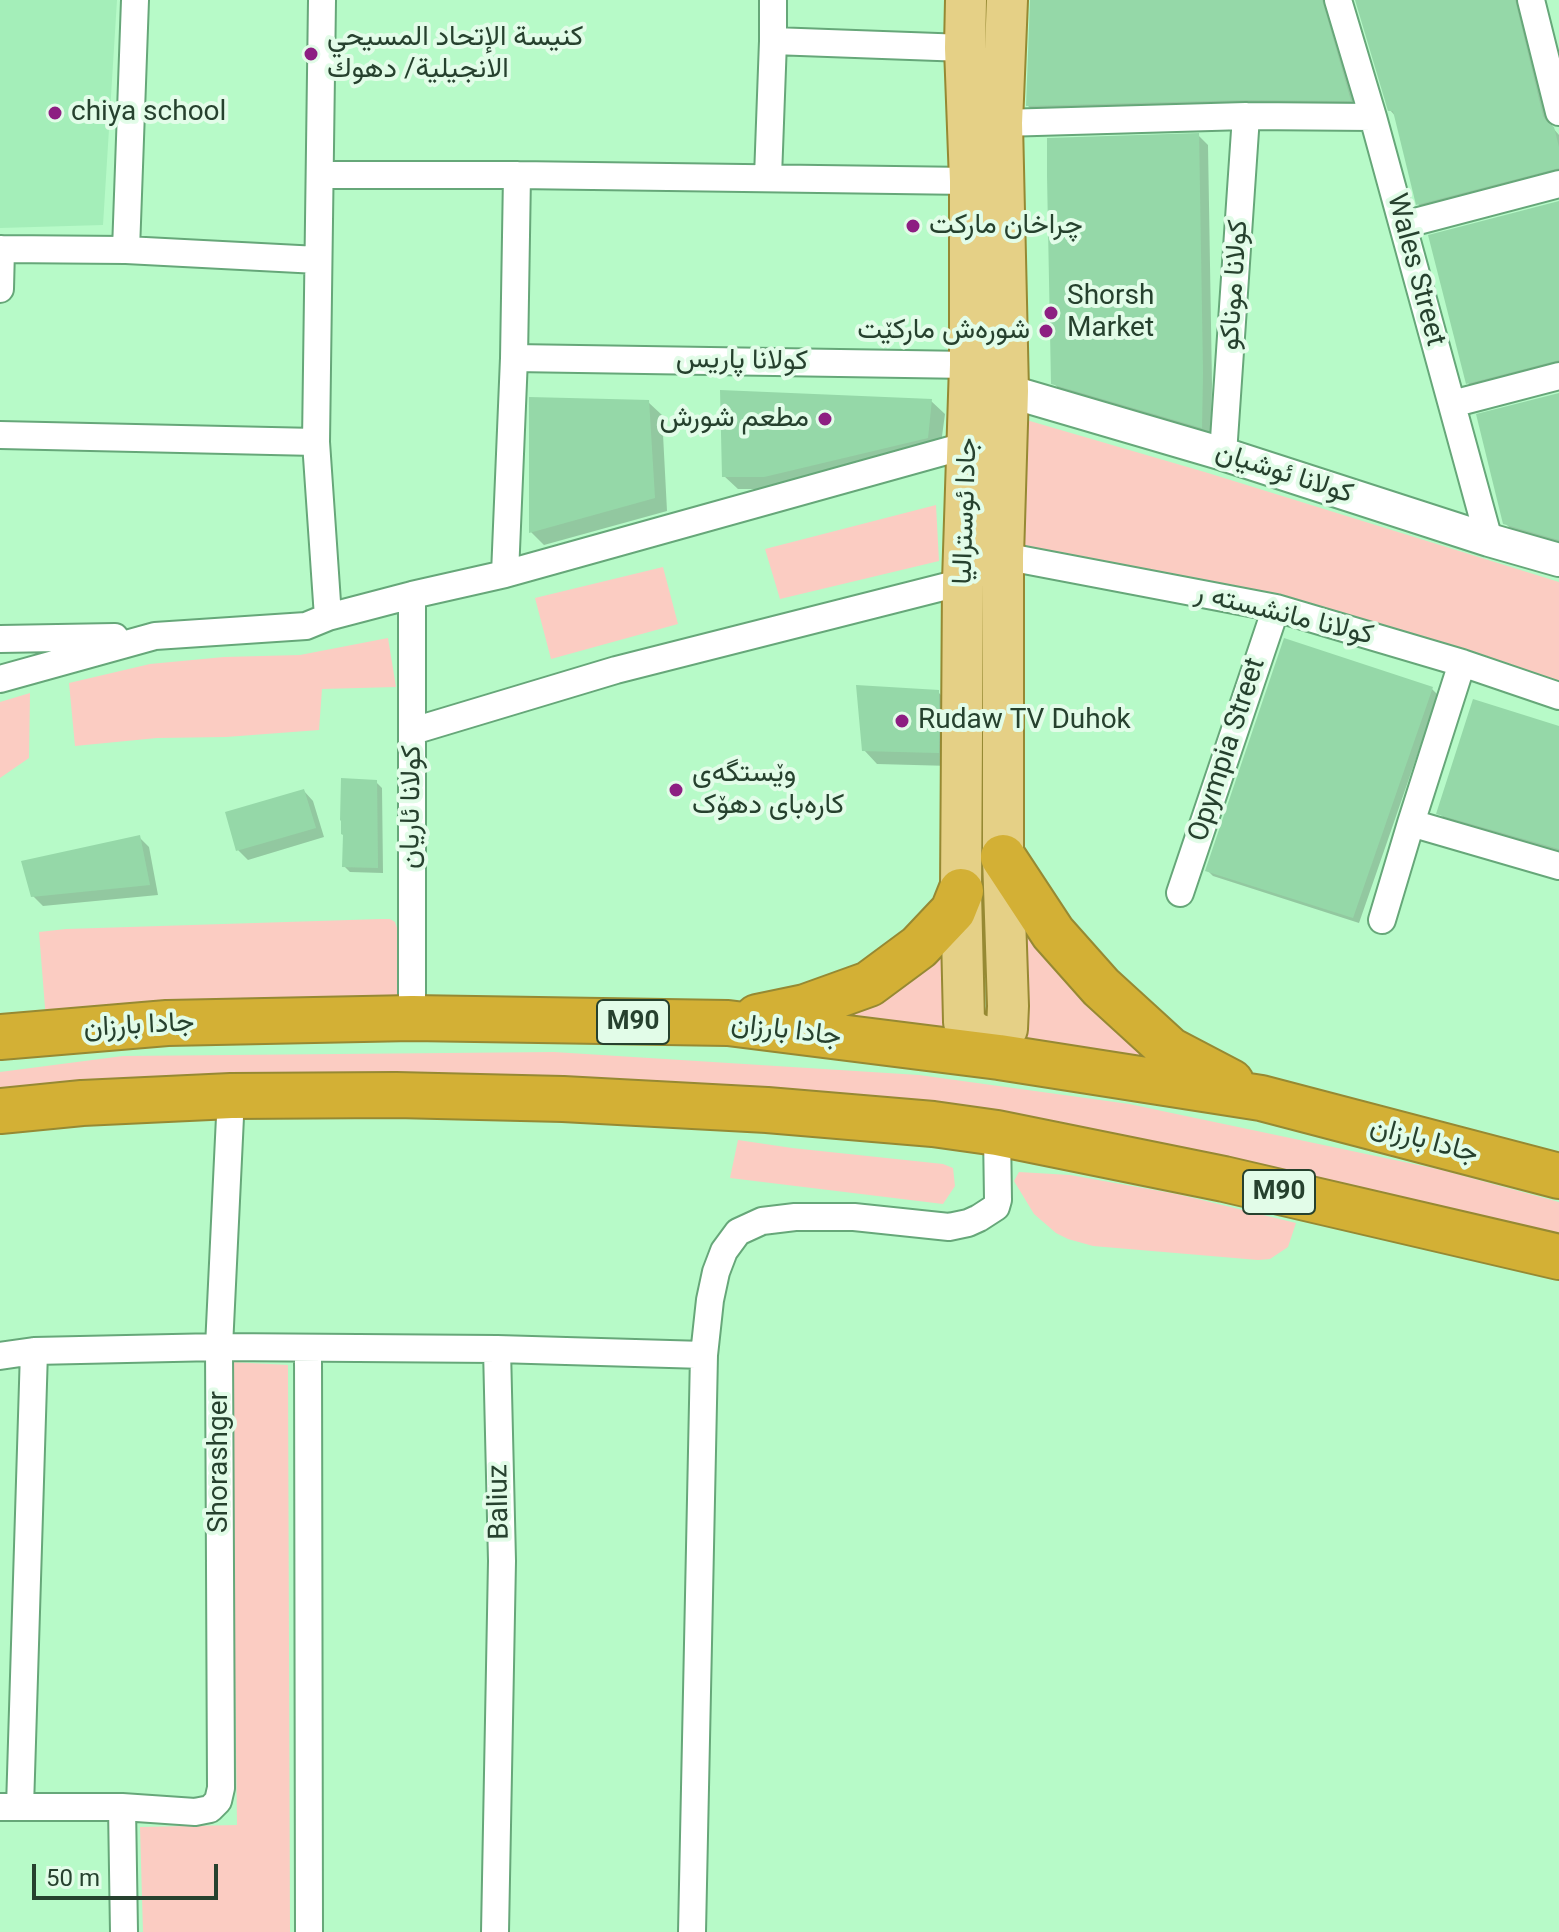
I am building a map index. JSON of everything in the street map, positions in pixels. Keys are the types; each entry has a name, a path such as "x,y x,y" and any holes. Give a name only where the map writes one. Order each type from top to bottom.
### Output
{"highway":[{"path":"1003,857 1053,933 1101,987 1170,1050 1261,1098"},
{"path":"728,1023 805,1007 869,984 919,947 953,911 961,891"},
{"name":"جادا بارزان","path":"0,1037 167,1023 412,1018 728,1023 999,1057 1261,1098 1559,1176"},
{"name":"M90","path":"0,1111 82,1103 231,1096 396,1095 563,1099 767,1110 933,1124 997,1133 1224,1179 1559,1257"}],"main road":[{"name":"جادا ئوسترالیا","path":"966,0 970,365 963,582 961,891 964,1022 981,1037 993,1038 1007,1029 1008,1006 1003,857 1003,556 1008,391 1002,123 1007,0"}],"street":[{"path":"126,250 135,0"},
{"path":"322,0 316,442 328,617"},
{"path":"768,177 773,0"},
{"name":"Wales Street","path":"1338,0 1489,540"},
{"path":"1531,0 1559,112"},
{"path":"773,41 965,48"},
{"path":"1002,123 1246,116 1373,117"},
{"name":"كولانا موناكو","path":"1223,454 1246,116"},
{"path":"320,175 970,181"},
{"path":"505,574 514,358 517,175"},
{"path":"1403,225 1559,184"},
{"path":"0,289 0,249 126,250 318,260"},
{"name":"كولانا پاریس","path":"514,358 970,365"},
{"path":"1452,404 1559,376"},
{"name":"كولانا ئوشيان","path":"1008,391 1223,454 1559,560"},
{"path":"0,435 316,442"},
{"path":"0,639 155,636 306,626 328,617 505,574 968,445"},
{"name":"كولانا مانشسته ر","path":"1003,556 1276,608 1462,663 1559,696"},
{"path":"413,731 616,670 963,582"},
{"name":"كولانا ئاريان","path":"412,595 412,1018"},
{"name":"Opympia Street","path":"1180,893 1276,608"},
{"path":"0,679 155,636"},
{"path":"1382,920 1462,663"},
{"path":"1411,823 1559,866"},
{"name":"Shorashger","path":"122,1807 195,1812 210,1809 218,1801 221,1788 219,1347 231,1096"},
{"path":"692,1932 704,1355 710,1300 724,1251 738,1232 762,1221 795,1217 854,1217 949,1227 968,1223 996,1207 999,1191 997,1133"},
{"path":"0,1356 34,1351 219,1347 497,1349 704,1355"},
{"path":"308,1348 309,1932"},
{"name":"Baliuz","path":"495,1932 502,1561 497,1349"},
{"path":"34,1351 10,1807 122,1807 124,1932"}],"shaded area":[{"name":"chiya school","path":"0,0 117,0 103,225 0,228"},
{"path":"1023,419 1559,582 1559,685 1300,605 1203,579 1020,548"},
{"path":"936,505 939,561 780,599 765,549"},
{"path":"663,567 678,624 551,659 535,598"},
{"path":"388,638 396,687 322,689 319,730 226,737 157,738 75,746 69,683 150,664 224,657 300,655"},
{"path":"30,693 29,758 0,778 0,702"},
{"path":"1016,890 1197,1070 1019,1045"},
{"path":"390,919 395,922 399,934 401,1008 46,1020 39,932"},
{"path":"951,923 947,1032 799,1015"},
{"path":"554,1052 919,1075 1129,1104 1442,1170 1559,1202 1559,1242 1354,1185 1119,1134 933,1109 0,1100 0,1072 123,1056"},
{"path":"738,1140 943,1164 953,1168 955,1186 943,1204 730,1178"},
{"path":"1019,1172 1070,1175 1177,1194 1296,1223 1288,1247 1270,1259 1093,1246 1056,1233 1034,1214 1014,1181"},
{"path":"231,1362 288,1365 290,1932 143,1932 140,1827 237,1825"}],"building":[{"path":"1030,0 1322,0 1351,101 1246,100 1026,106"},
{"path":"1355,0 1515,0 1543,116 1554,127 1559,147 1559,168 1416,205 1393,111 1388,111"},
{"path":"1199,133 1202,428 1051,384 1047,176 1047,138"},
{"path":"1559,201 1559,360 1466,384 1428,235"},
{"name":"مطعم شورش","path":"720,390 932,399 928,438 764,477 722,477"},
{"path":"1559,393 1559,540 1503,524 1476,414"},
{"path":"529,397 649,400 655,498 529,533"},
{"path":"1284,638 1433,687 1353,918 1205,871"},
{"name":"Rudaw TV Duhok","path":"856,685 939,690 939,753 862,751"},
{"path":"1473,699 1559,726 1559,849 1436,814"},
{"path":"341,778 377,780 378,868 342,867"},
{"path":"304,789 316,828 236,851 225,812"},
{"path":"140,835 150,885 31,897 21,861"}],"place":[{"name":"كنيسة الإتحاد المسيحي الانجيلية/ دهوك","path":"311,54"},
{"name":"chiya school","path":"55,113"},
{"name":"چراخان ماركت","path":"913,226"},
{"name":"Shorsh Market","path":"1051,313"},
{"name":"شوره‌ش ماركێت","path":"1046,331"},
{"name":"مطعم شورش","path":"825,419"},
{"name":"Rudaw TV Duhok","path":"902,721"},
{"name":"وێستگەی کارەبای دهۆک","path":"676,790"}]}
